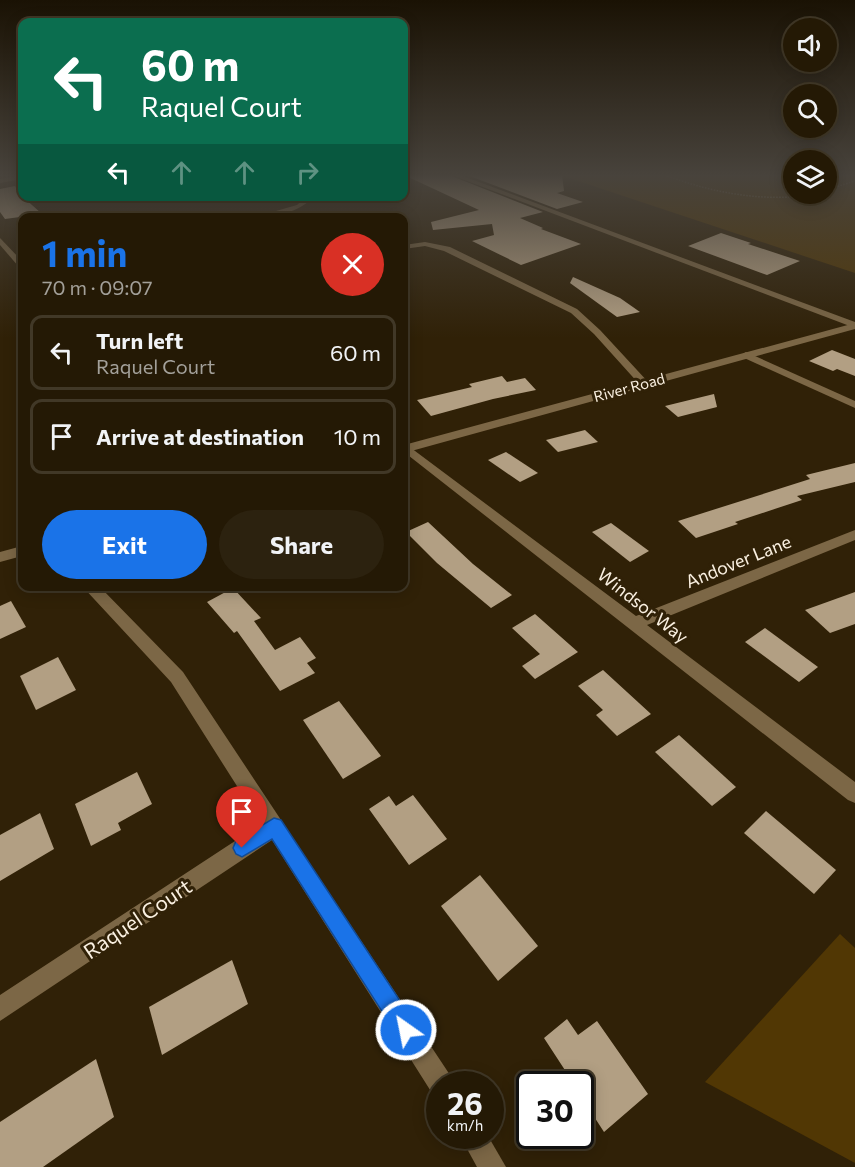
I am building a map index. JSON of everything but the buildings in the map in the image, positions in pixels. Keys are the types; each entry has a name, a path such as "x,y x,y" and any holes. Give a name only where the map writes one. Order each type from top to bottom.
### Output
{"street":[{"path":"600,229 855,325"},
{"path":"0,240 18,260"},
{"path":"408,246 425,244 447,249 574,311 597,332 644,383"},
{"name":"River Road","path":"408,448 855,325"},
{"path":"746,355 855,405"},
{"name":"Windsor Way","path":"408,451 635,623 855,794"},
{"name":"Andover Lane","path":"635,623 855,535"},
{"path":"0,557 18,552"},
{"path":"94,591 177,677 433,1071"},
{"name":"Raquel Court","path":"0,1009 274,827"},
{"path":"481,1149 492,1167"}],"shaded area":[{"path":"724,229 855,229 855,273"},
{"path":"840,934 855,948 855,1163 705,1082"}],"route":[{"path":"242,848 274,827 406,1030"}]}
